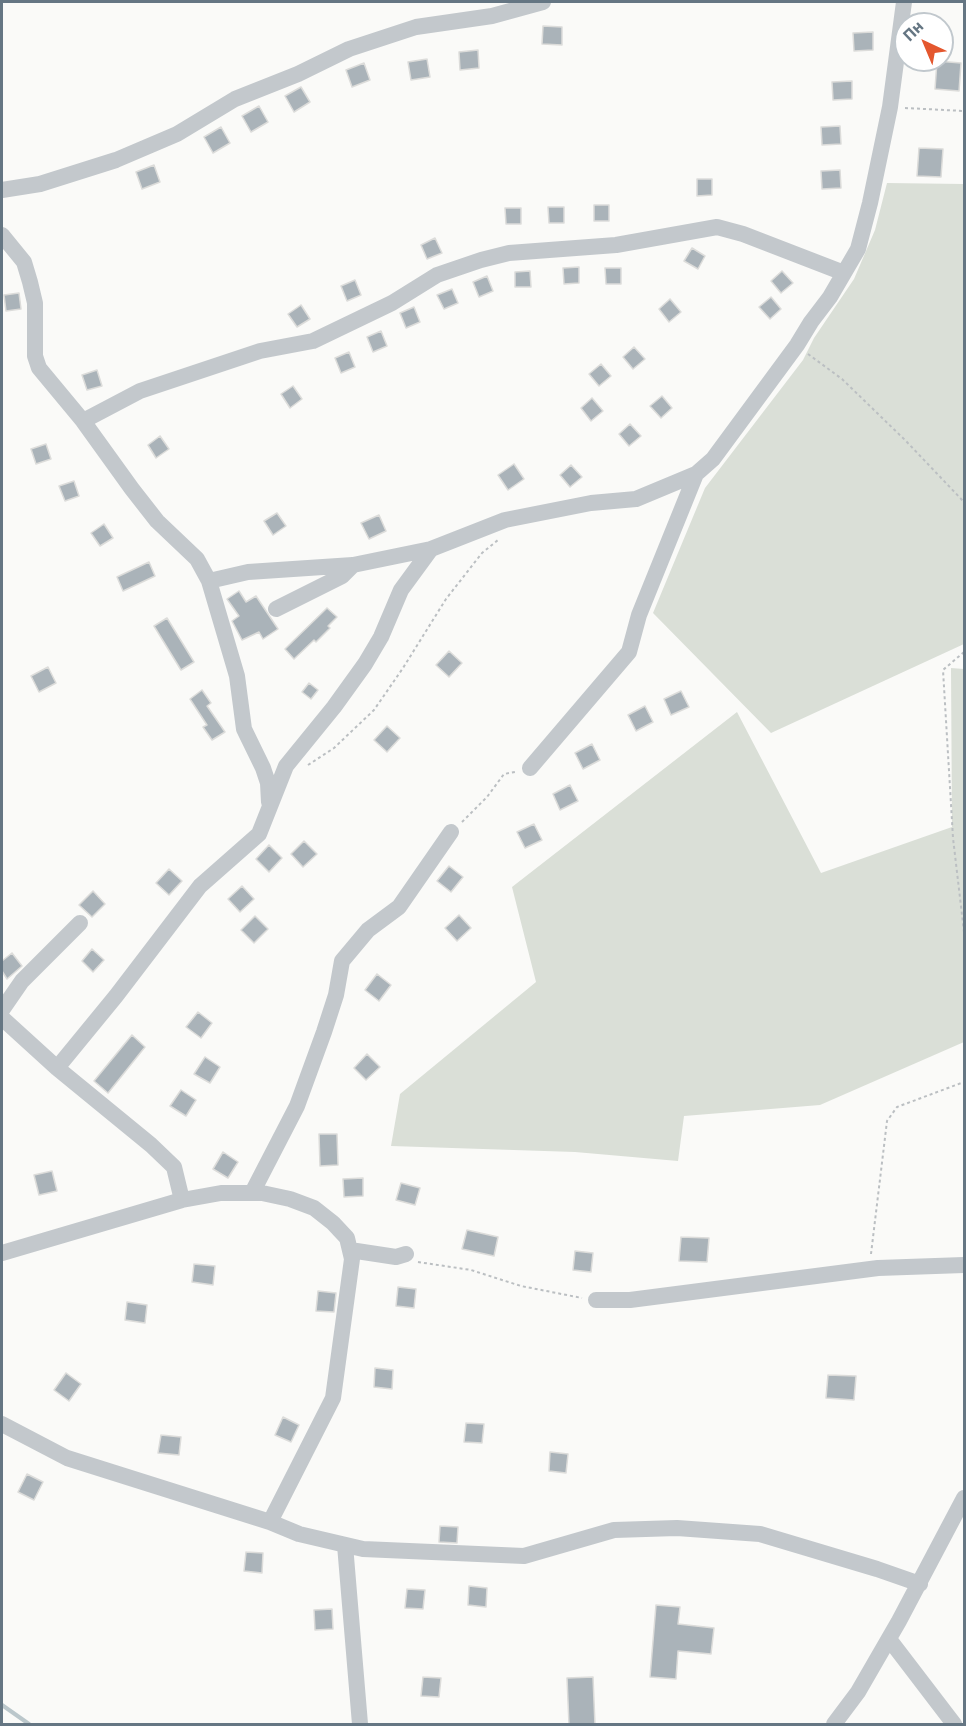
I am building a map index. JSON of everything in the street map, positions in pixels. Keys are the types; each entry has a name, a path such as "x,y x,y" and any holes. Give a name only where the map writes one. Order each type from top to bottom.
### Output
{"street":[{"path":"2,190 40,184 116,160 177,134 235,99 298,74 349,49 416,27 492,16 543,2"},
{"path":"209,581 248,572 353,565 431,549 505,520 591,503 636,498 696,474 713,459 797,345 811,322 831,297 858,249 890,107 904,2"},
{"path":"83,421 140,391 260,351 313,341 392,303 437,275 509,253 616,245 717,227 744,234 844,273"},
{"path":"2,235 24,262 27,272 35,303 35,356 39,368 83,421 151,513 197,559 209,581 237,676 244,729 268,783 269,806"},
{"path":"530,768 629,652 639,615 696,474"},
{"path":"57,1068 116,996 200,886 259,834 286,766 365,664 381,637 401,590 431,549"},
{"path":"276,609 342,576 353,565"},
{"path":"252,1192 297,1106 336,995 342,961 368,930 399,908 451,832"},
{"path":"2,1010 22,981 80,923"},
{"path":"2,1018 174,1167 182,1200"},
{"path":"2,1253 182,1200 221,1192 261,1192 290,1199 314,1208 333,1223 347,1238 352,1259 333,1398 270,1522"},
{"path":"350,1250 396,1257 406,1254"},
{"path":"596,1300 630,1300 869,1269 964,1265"},
{"path":"2,1424 67,1458 270,1522 299,1534 345,1545 374,1549 524,1556 614,1530 689,1529 760,1534 920,1584"},
{"path":"834,1725 858,1692 889,1639 964,1498"},
{"path":"345,1545 360,1725"},
{"path":"889,1639 954,1725"}],"path":[{"path":"890,107 964,111"},
{"path":"797,345 842,379 964,502"},
{"path":"306,766 334,748 374,710 446,599 482,553 505,534"},
{"path":"964,652 943,670 953,838 964,932"},
{"path":"451,832 487,797 504,774 530,768"},
{"path":"869,1269 887,1121 897,1107 964,1082"},
{"path":"406,1254 414,1261 471,1270 521,1286 596,1300"}],"shaded area":[{"path":"887,183 964,184 964,644 771,733 653,613 705,488 803,360 814,338 854,279 875,230"},
{"path":"951,668 964,669 964,1042 820,1105 684,1116 678,1161 575,1152 391,1146 400,1094 536,982 512,887 737,712 821,873 952,827"}],"building":[{"path":"543,26 562,27 562,45 542,44"},
{"path":"873,32 873,50 854,51 853,33"},
{"path":"478,50 479,68 460,70 459,52"},
{"path":"427,59 430,77 411,80 408,62"},
{"path":"954,62 961,63 959,91 935,89 936,72 954,72"},
{"path":"364,63 370,80 352,87 346,70"},
{"path":"852,81 852,99 833,100 832,82"},
{"path":"301,87 310,102 294,112 285,96"},
{"path":"259,106 268,122 251,132 242,116"},
{"path":"840,126 841,144 822,145 821,127"},
{"path":"221,127 230,143 213,153 204,137"},
{"path":"919,148 943,149 941,177 917,176"},
{"path":"154,165 160,182 142,189 136,172"},
{"path":"840,170 841,188 822,189 821,171"},
{"path":"697,179 712,179 712,195 697,196"},
{"path":"594,205 609,205 609,221 594,221"},
{"path":"548,207 564,207 564,223 549,223"},
{"path":"505,208 521,208 521,224 506,224"},
{"path":"435,238 442,253 427,259 421,245"},
{"path":"692,248 705,256 698,269 684,261"},
{"path":"579,267 579,283 564,284 563,268"},
{"path":"605,268 621,268 621,284 606,284"},
{"path":"530,271 531,287 515,287 515,272"},
{"path":"782,271 793,283 781,293 771,281"},
{"path":"487,276 493,291 479,297 473,282"},
{"path":"355,280 361,295 347,301 341,286"},
{"path":"452,289 458,303 444,309 437,295"},
{"path":"19,293 21,309 6,311 4,295"},
{"path":"771,297 781,309 770,319 759,307"},
{"path":"670,299 681,312 669,322 659,309"},
{"path":"301,305 310,319 297,327 288,314"},
{"path":"414,307 420,322 406,328 400,313"},
{"path":"381,331 387,346 373,352 367,337"},
{"path":"634,347 645,359 633,369 623,357"},
{"path":"349,352 355,367 341,373 335,358"},
{"path":"601,364 611,376 599,386 589,374"},
{"path":"97,370 102,386 87,390 82,375"},
{"path":"293,386 302,399 290,408 281,394"},
{"path":"662,396 672,408 661,418 650,406"},
{"path":"592,398 603,411 591,421 581,408"},
{"path":"630,424 641,436 629,446 619,434"},
{"path":"160,436 169,449 156,458 148,445"},
{"path":"46,444 51,459 36,464 31,449"},
{"path":"514,464 524,479 508,490 498,475"},
{"path":"571,465 582,477 570,487 560,475"},
{"path":"74,481 79,496 65,501 59,486"},
{"path":"277,513 286,526 273,535 264,521"},
{"path":"379,515 386,531 369,539 361,523"},
{"path":"104,524 113,538 100,546 91,533"},
{"path":"149,562 155,576 123,591 117,577"},
{"path":"239,591 246,602 256,596 278,629 263,639 259,632 242,640 232,621 239,616 227,599"},
{"path":"327,608 337,617 328,626 330,628 294,659 285,649"},
{"path":"167,618 194,662 181,670 154,626"},
{"path":"449,651 462,663 449,677 436,665"},
{"path":"48,667 56,683 39,692 31,676"},
{"path":"309,683 318,690 311,699 302,692"},
{"path":"202,690 211,703 207,706 225,732 212,740 203,727 207,725 190,699"},
{"path":"681,691 689,707 671,715 664,699"},
{"path":"645,706 653,722 636,731 628,715"},
{"path":"387,726 400,738 387,752 374,740"},
{"path":"592,744 600,760 583,769 575,753"},
{"path":"570,785 578,801 560,810 553,794"},
{"path":"534,824 542,840 525,848 517,832"},
{"path":"304,841 317,854 303,867 291,854"},
{"path":"269,845 282,858 269,872 256,859"},
{"path":"449,866 463,877 451,892 437,881"},
{"path":"169,869 182,881 169,895 156,883"},
{"path":"242,886 254,899 240,912 228,899"},
{"path":"93,891 105,904 92,917 79,905"},
{"path":"459,915 471,928 457,941 445,928"},
{"path":"255,916 268,929 254,943 241,930"},
{"path":"92,949 104,960 93,972 82,961"},
{"path":"12,953 22,966 7,979 2,971 2,961"},
{"path":"377,974 391,985 379,1001 365,990"},
{"path":"198,1012 212,1023 201,1038 186,1027"},
{"path":"132,1035 145,1047 108,1093 94,1081"},
{"path":"367,1054 380,1067 366,1080 354,1068"},
{"path":"205,1057 220,1067 210,1083 194,1074"},
{"path":"181,1090 196,1100 186,1116 170,1106"},
{"path":"319,1134 337,1134 338,1165 320,1166"},
{"path":"223,1152 238,1162 228,1178 213,1169"},
{"path":"52,1171 57,1191 39,1195 34,1175"},
{"path":"363,1178 363,1196 344,1197 343,1179"},
{"path":"401,1183 420,1188 415,1205 396,1200"},
{"path":"467,1230 498,1237 494,1256 462,1249"},
{"path":"681,1237 709,1238 707,1262 679,1261"},
{"path":"575,1251 593,1253 591,1272 573,1270"},
{"path":"194,1264 215,1266 213,1285 192,1282"},
{"path":"398,1287 416,1289 414,1308 396,1306"},
{"path":"318,1291 336,1293 334,1312 316,1311"},
{"path":"127,1302 147,1305 145,1323 125,1320"},
{"path":"375,1368 393,1370 392,1389 374,1387"},
{"path":"66,1373 81,1384 69,1401 54,1390"},
{"path":"828,1375 856,1376 854,1400 826,1398"},
{"path":"283,1417 299,1425 291,1442 275,1435"},
{"path":"466,1423 484,1424 482,1443 464,1442"},
{"path":"161,1435 181,1437 179,1455 158,1453"},
{"path":"550,1452 568,1454 566,1473 549,1471"},
{"path":"27,1474 43,1482 34,1500 18,1492"},
{"path":"440,1526 458,1527 457,1543 439,1542"},
{"path":"246,1552 263,1553 262,1573 244,1571"},
{"path":"469,1586 487,1588 486,1607 468,1605"},
{"path":"407,1589 425,1590 423,1609 405,1608"},
{"path":"656,1605 680,1607 678,1624 714,1628 711,1654 678,1651 676,1679 650,1677"},
{"path":"332,1609 333,1629 315,1630 314,1610"},
{"path":"423,1677 441,1678 439,1697 421,1696"},
{"path":"593,1677 595,1725 569,1725 567,1678"}],"waterway":[{"path":"2,1705 29,1724"}]}
